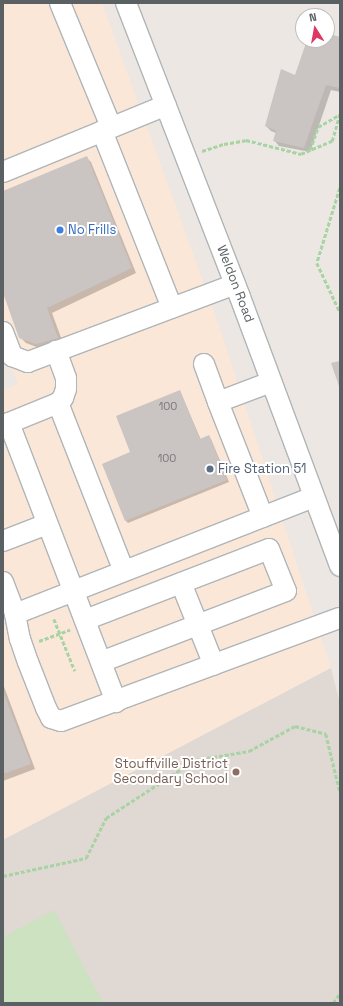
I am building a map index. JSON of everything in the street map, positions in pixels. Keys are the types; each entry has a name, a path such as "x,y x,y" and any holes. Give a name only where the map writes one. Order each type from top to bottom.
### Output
{"street":[{"path":"60,3 172,308"},
{"name":"Weldon Road","path":"126,3 235,284 340,566"},
{"path":"3,172 166,105"},
{"path":"3,332 12,356 28,362 235,284"},
{"path":"56,351 67,384 65,393 58,403 6,424 47,524 116,702"},
{"path":"204,364 263,517"},
{"path":"218,402 271,382"},
{"path":"58,403 124,571"},
{"path":"15,614 314,497"},
{"path":"3,541 47,524"},
{"path":"85,622 269,549 286,590 101,662"},
{"path":"3,582 15,614 23,647 46,708 54,720 65,720 116,702 340,618"},
{"path":"181,583 214,665"}],"path":[{"path":"310,150 318,127 340,114"},
{"path":"185,156 224,144 246,140 301,154 332,141 340,114"},
{"path":"340,188 317,263 340,312"},
{"path":"54,619 75,671"},
{"path":"23,647 60,634 85,622"},
{"path":"3,876 86,858 106,818 194,760 249,751 295,726 326,734 340,792"},
{"path":"333,1003 340,993"}],"shaded area":[{"path":"3,3 102,3 215,314 331,668 3,840 3,390 18,384 3,346"},
{"name":"Stouffville District Secondary School","path":"331,668 340,704 340,1003 3,1003 3,840"}],"green space":[{"path":"54,910 103,1003 3,1003 3,937"}],"building":[{"path":"335,35 340,37 340,88 326,85 304,148 273,141 276,131 265,126 281,69 295,75 304,48 335,48"},
{"name":"No Frills","path":"87,156 132,268 47,308 58,338 36,344 19,338 3,293 3,191"},
{"path":"340,361 340,389 331,363"},
{"path":"180,390 200,439 209,435 227,480 125,521 102,464 130,452 116,416"},
{"path":"3,691 31,764 3,774"}],"place":[{"name":"No Frills","path":"60,230"},
{"name":"Fire Station 51","path":"210,469"},
{"name":"Stouffville District Secondary School","path":"236,772"}]}
